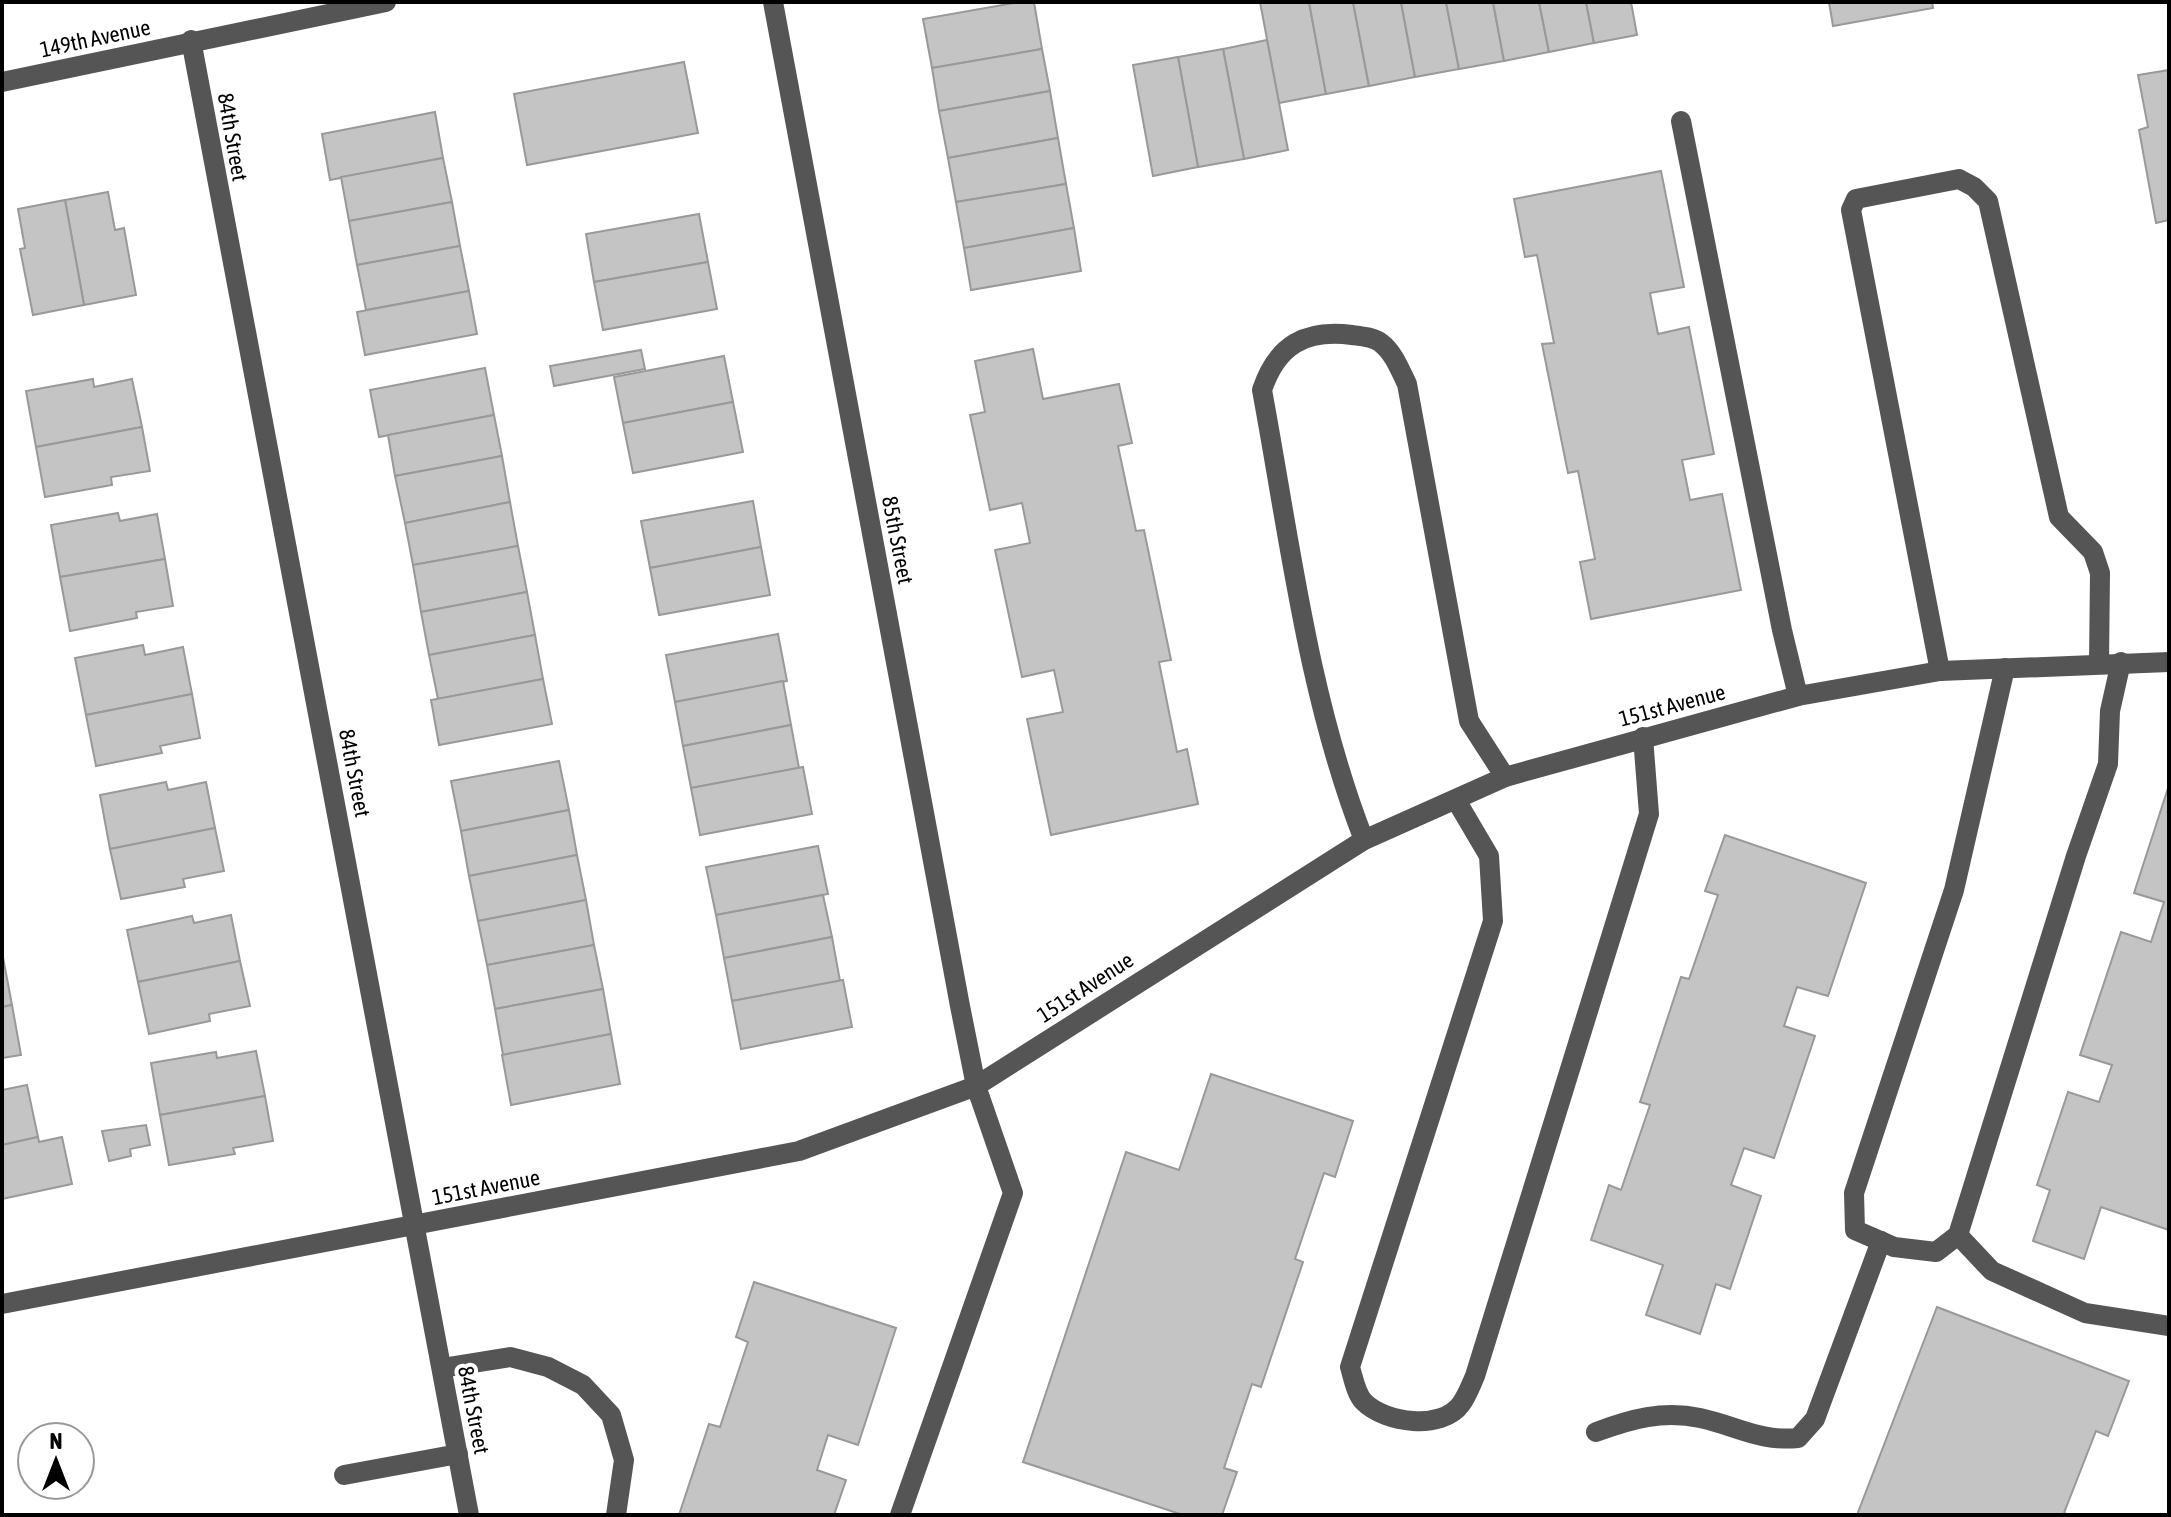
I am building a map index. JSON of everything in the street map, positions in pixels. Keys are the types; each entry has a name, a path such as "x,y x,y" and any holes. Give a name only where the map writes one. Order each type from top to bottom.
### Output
{"street":[{"name":"149th Avenue","path":"2,82 191,40 386,2"},
{"name":"85th Street","path":"773,2 976,1086 1013,1193 900,1515"},
{"name":"84th Street","path":"191,40 469,1515"},
{"path":"1681,121 1782,630 1798,696"},
{"path":"1940,671 1851,210 1856,199 1959,179 1974,187 1988,201 2059,517 2093,552 2100,573 2099,664"},
{"path":"1364,840 1341,781 1324,720 1262,390 1279,354 1306,337 1331,332 1380,341 1395,358 1407,384 1469,721 1505,777"},
{"path":"2005,668 1954,890 1854,1193 1855,1230 1894,1247 1936,1252 1958,1235 2076,856 2108,764 2110,711 2121,662"},
{"name":"151st Avenue","path":"2,1304 799,1151 976,1086 1364,840 1505,777 1798,696 1940,671 2169,662"},
{"path":"1456,800 1489,856 1493,921 1350,1367 1361,1399 1377,1412 1394,1419 1425,1422 1460,1407 1475,1376 1649,814 1643,737"},
{"path":"1958,1235 1992,1271 2085,1313 2169,1326"},
{"path":"1596,1432 1632,1418 1662,1414 1699,1418 1773,1440 1798,1438 1815,1419 1881,1241"},
{"path":"442,1368 510,1357 548,1367 583,1385 611,1415 624,1460 616,1515"},
{"path":"344,1475 458,1454"}],"building":[{"path":"1034,2 1042,49 932,68 923,19"},
{"path":"1260,2 1309,2 1326,94 1279,103"},
{"path":"1309,2 1353,2 1369,86 1326,94"},
{"path":"1353,2 1401,2 1415,77 1369,86"},
{"path":"1401,2 1446,2 1459,69 1415,77"},
{"path":"1446,2 1493,2 1504,61 1459,69"},
{"path":"1493,2 1539,2 1549,52 1504,61"},
{"path":"1539,2 1586,2 1594,43 1549,52"},
{"path":"1586,2 1631,2 1637,35 1594,43"},
{"path":"1829,2 1932,2 1933,8 1833,26"},
{"path":"1267,40 1288,150 1244,159 1223,49"},
{"path":"1042,49 1050,91 939,111 932,68"},
{"path":"1223,49 1244,159 1198,167 1178,57"},
{"path":"1178,57 1198,167 1153,176 1133,65"},
{"path":"684,62 698,133 527,165 514,94"},
{"path":"2169,70 2169,220 2156,223 2139,130 2148,127 2138,75"},
{"path":"1050,91 1058,138 948,158 939,111"},
{"path":"435,112 443,158 330,180 322,134"},
{"path":"1058,138 1066,184 956,202 948,158"},
{"path":"443,158 452,202 349,221 341,177"},
{"path":"1661,171 1684,287 1650,293 1658,334 1689,327 1714,454 1682,460 1690,500 1722,494 1741,590 1591,619 1580,562 1595,559 1578,471 1568,473 1542,344 1554,343 1537,255 1525,257 1514,199"},
{"path":"1066,184 1074,228 964,248 956,202"},
{"path":"108,192 115,230 124,228 136,295 84,305 65,200"},
{"path":"65,200 84,305 33,315 20,249 25,248 18,209"},
{"path":"452,202 460,246 357,265 349,221"},
{"path":"699,214 708,262 594,282 586,234"},
{"path":"1074,228 1081,271 971,290 964,248"},
{"path":"460,246 469,291 366,310 357,265"},
{"path":"708,262 717,309 603,330 594,282"},
{"path":"469,291 477,334 365,355 357,312"},
{"path":"1033,349 1043,399 1119,384 1132,443 1118,446 1136,531 1144,530 1171,660 1159,662 1177,752 1187,749 1198,804 1051,835 1027,719 1063,712 1054,670 1022,677 995,550 1030,543 1022,503 990,510 970,415 985,412 975,361"},
{"path":"641,350 645,369 554,386 550,366"},
{"path":"724,356 733,402 623,423 614,377"},
{"path":"485,368 494,415 379,437 370,390"},
{"path":"93,379 94,387 132,379 142,427 36,447 26,391"},
{"path":"733,402 743,452 633,473 623,423"},
{"path":"494,415 502,456 395,476 388,435"},
{"path":"142,427 150,471 111,477 112,485 45,497 36,447"},
{"path":"502,456 510,502 405,523 395,476"},
{"path":"753,501 761,547 650,568 641,521"},
{"path":"510,502 518,546 413,565 405,523"},
{"path":"118,513 120,521 157,514 165,559 60,577 51,525"},
{"path":"518,546 527,592 421,612 413,565"},
{"path":"761,547 770,595 659,615 650,568"},
{"path":"165,559 173,606 136,612 137,618 70,631 60,577"},
{"path":"527,592 535,635 429,655 421,612"},
{"path":"778,634 787,681 675,702 666,655"},
{"path":"535,635 543,679 438,699 429,655"},
{"path":"143,645 145,655 183,647 192,694 86,715 75,658"},
{"path":"543,679 552,724 439,745 431,700"},
{"path":"783,681 791,725 683,746 675,702"},
{"path":"192,694 200,738 160,746 162,753 96,766 86,715"},
{"path":"791,725 799,768 691,788 683,746"},
{"path":"559,761 569,810 461,831 451,781"},
{"path":"803,767 812,814 700,835 691,788"},
{"path":"166,782 168,790 206,782 215,828 110,849 100,795"},
{"path":"2169,785 2169,1230 2101,1207 2084,1259 2033,1241 2050,1190 2037,1185 2068,1092 2099,1102 2112,1065 2080,1055 2121,932 2151,942 2164,902 2134,893"},
{"path":"569,810 577,855 469,876 461,831"},
{"path":"215,828 224,871 183,879 185,887 121,899 110,849"},
{"path":"1725,835 1866,883 1828,996 1797,987 1784,1026 1815,1036 1774,1158 1744,1148 1731,1185 1761,1196 1730,1289 1716,1284 1700,1334 1646,1315 1663,1265 1591,1240 1609,1185 1621,1190 1650,1105 1640,1102 1681,977 1689,979 1718,895 1705,891"},
{"path":"818,846 828,894 716,915 706,867"},
{"path":"577,855 586,900 478,921 469,876"},
{"path":"823,895 832,937 724,958 716,915"},
{"path":"586,900 594,945 487,965 478,921"},
{"path":"231,915 240,961 138,982 127,930 192,916 194,923"},
{"path":"832,937 840,981 732,1001 724,958"},
{"path":"594,945 603,989 495,1009 487,965"},
{"path":"2,952 12,1005 2,1007"},
{"path":"240,961 250,1006 209,1014 210,1021 149,1034 138,982"},
{"path":"843,980 852,1027 741,1049 732,1001"},
{"path":"603,989 611,1034 503,1055 495,1009"},
{"path":"12,1005 21,1055 2,1058 2,1007"},
{"path":"611,1034 620,1084 511,1105 502,1055"},
{"path":"256,1051 265,1096 160,1115 151,1063 216,1052 217,1058"},
{"path":"1211,1074 1353,1121 1335,1177 1324,1173 1295,1259 1303,1262 1261,1387 1252,1384 1224,1468 1237,1472 1222,1515 1183,1515 1023,1462 1126,1152 1179,1170"},
{"path":"27,1085 38,1137 2,1145 2,1090"},
{"path":"265,1096 273,1141 233,1148 235,1154 169,1165 160,1115"},
{"path":"146,1125 150,1145 130,1149 131,1156 109,1161 102,1131"},
{"path":"38,1137 39,1142 62,1137 72,1184 2,1199 2,1145"},
{"path":"754,1282 896,1328 858,1445 828,1435 817,1470 846,1480 834,1515 679,1515 709,1424 720,1427 748,1342 736,1337"},
{"path":"1937,1307 2129,1381 2108,1436 2096,1431 2064,1513 2069,1515 1857,1515"}]}
